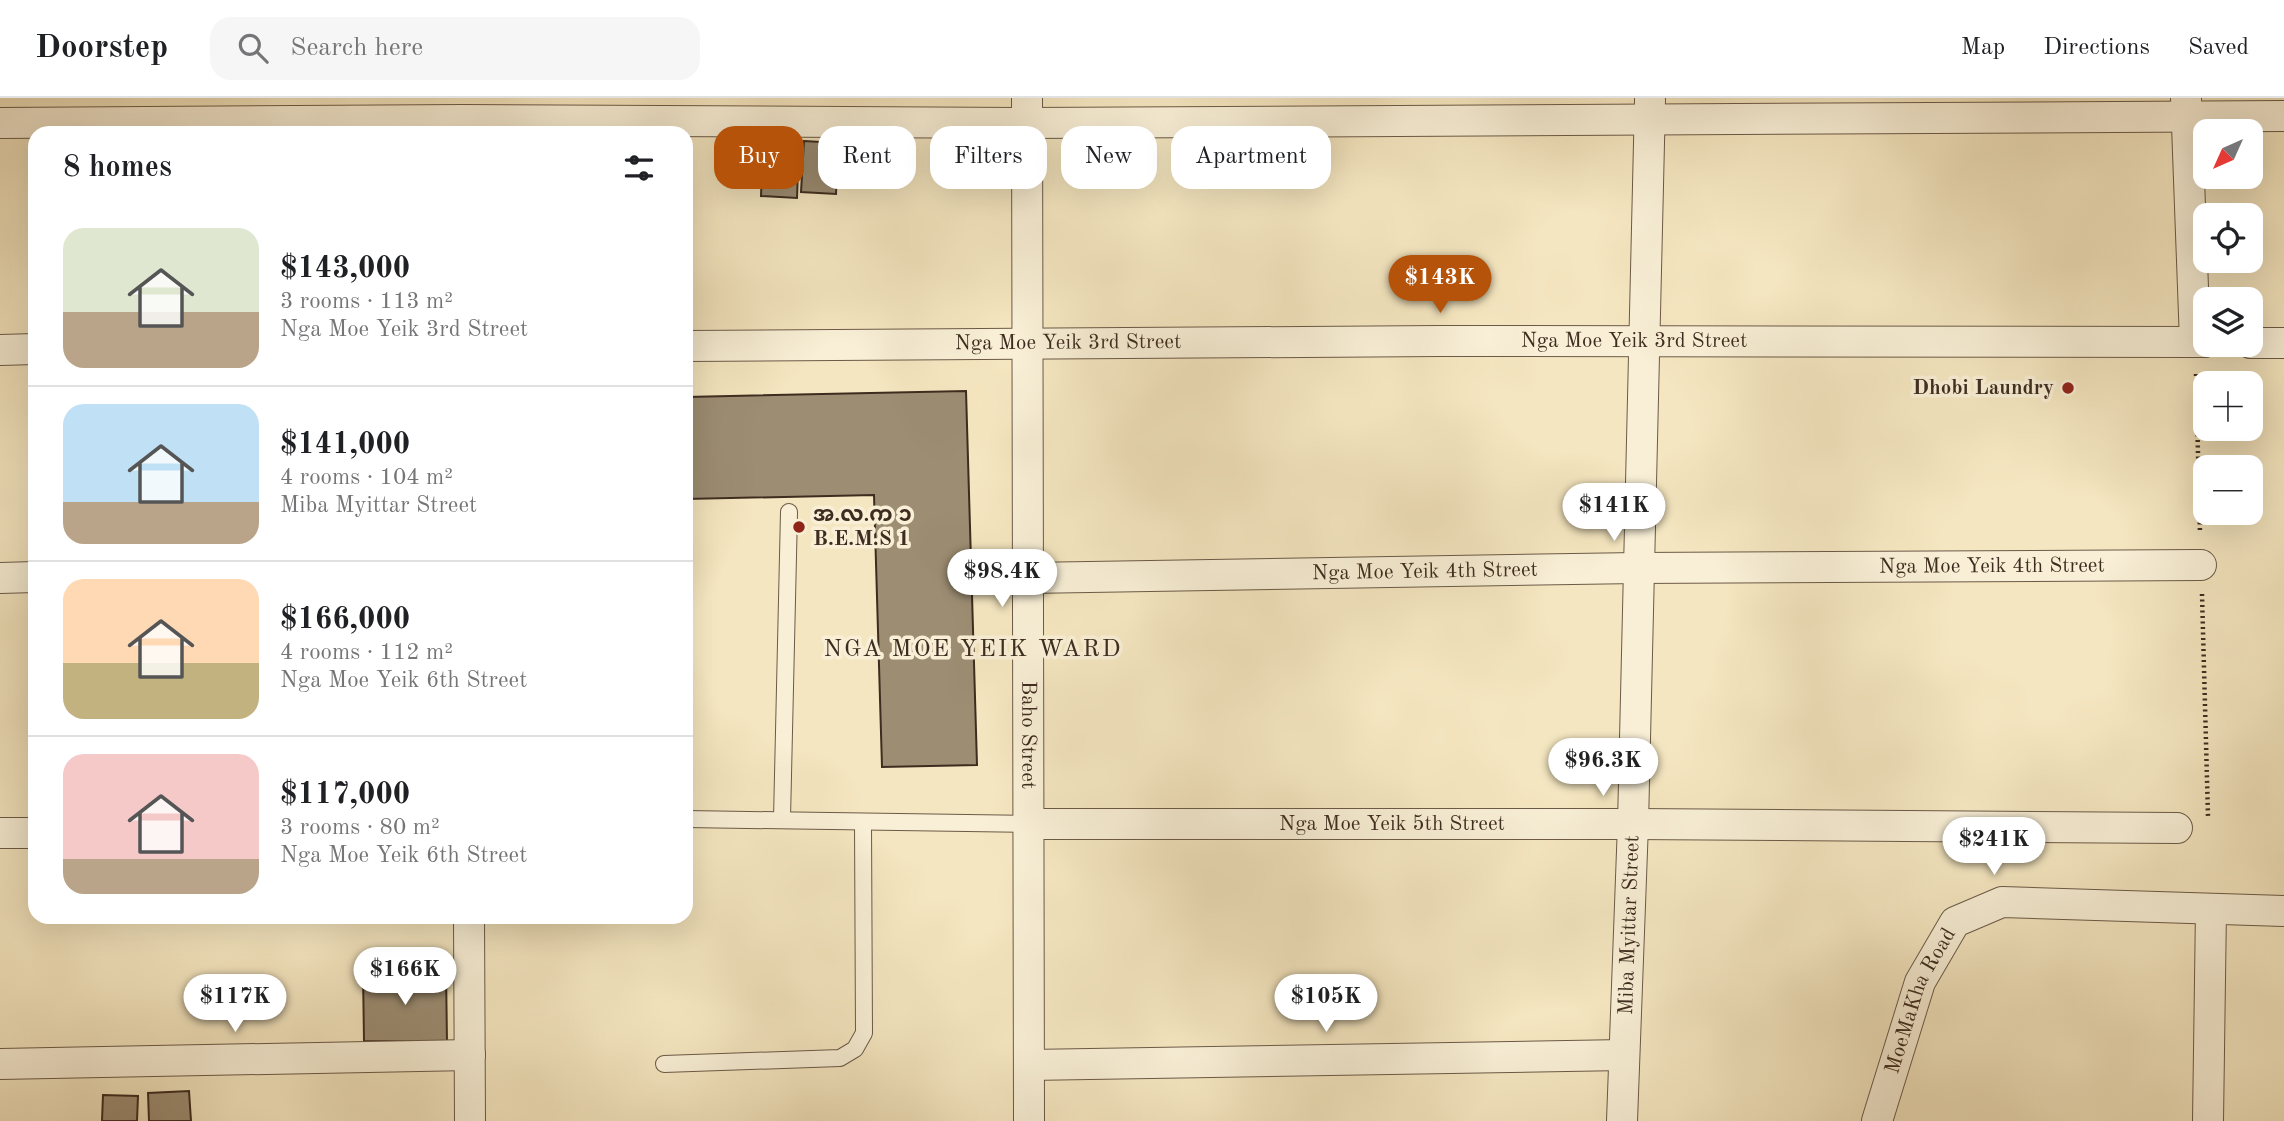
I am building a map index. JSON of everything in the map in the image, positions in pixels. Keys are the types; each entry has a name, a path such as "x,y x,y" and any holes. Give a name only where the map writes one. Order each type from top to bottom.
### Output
{"street":[{"path":"0,123 1026,111 1650,108 2186,108 2284,116"},
{"name":"Miba Myittar Street","path":"1622,1121 1633,824 1650,108"},
{"path":"2186,108 2197,287"},
{"name":"Baho Street","path":"1026,111 1029,1121"},
{"name":"Nga Moe Yeik 3rd Street","path":"693,346 1644,340 2193,342"},
{"path":"2263,342 2284,343"},
{"path":"0,350 28,349"},
{"name":"Nga Moe Yeik 4th Street","path":"1028,578 1637,568 2201,565"},
{"path":"0,578 28,577"},
{"name":"Nga Moe Yeik 5th Street","path":"1028,824 1633,824 2177,828"},
{"path":"0,833 28,833"},
{"name":"MoeMaKha Road","path":"1877,1121 1920,982 1955,922 2002,902 2284,911"},
{"path":"2208,1121 2211,909"},
{"path":"470,924 470,1121"},
{"path":"0,1064 470,1055"},
{"path":"1029,1065 1624,1055"}],"lane":[{"path":"782,819 789,512"},
{"path":"693,819 1028,824"},
{"path":"664,1064 840,1058 855,1049 864,1033 863,823"}],"path":[{"path":"2177,828 2209,828 2201,565 2200,357"}],"building":[{"path":"804,141 818,142 818,189 836,189 836,194 801,192 804,189"},
{"path":"761,189 797,189 797,198 761,196"},
{"path":"966,391 977,765 882,767 874,495 693,499 693,397"},
{"path":"363,972 446,972 447,1042 364,1041"},
{"path":"189,1091 191,1121 149,1121 148,1093"},
{"path":"103,1095 138,1096 137,1121 102,1121"}],"place":[{"name":"Dhobi Laundry","path":"2068,388"},
{"name":"အ.လ.က ၁ B.E.M.S 1","path":"799,527"}],"district":[{"name":"NGA MOE YEIK WARD","path":"973,650"}]}
